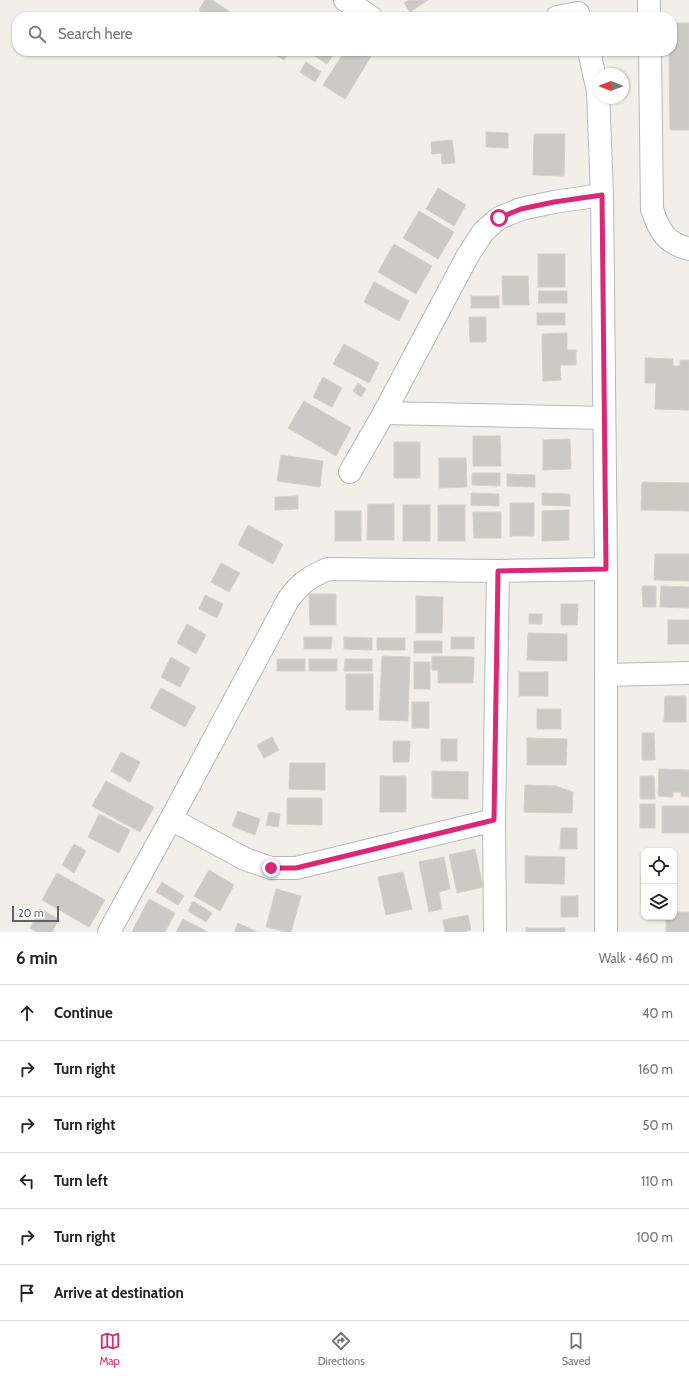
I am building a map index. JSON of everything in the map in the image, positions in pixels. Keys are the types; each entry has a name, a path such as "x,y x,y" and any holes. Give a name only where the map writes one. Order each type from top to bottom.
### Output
{"street":[{"path":"345,0 363,12"},
{"path":"649,0 649,12"},
{"path":"589,56 598,91 602,195 606,569 606,932"},
{"path":"650,56 652,209 661,233 679,246 689,249"},
{"path":"350,472 384,413 467,257 483,232 499,218 521,209 554,202 602,195"},
{"path":"384,413 604,418"},
{"path":"109,932 288,600 296,587 305,580 328,569 498,571 606,569"},
{"path":"496,932 494,820 498,571"},
{"path":"606,675 689,673"},
{"path":"171,819 245,859 271,868 296,868 494,820"}],"building":[{"path":"205,0 212,0 230,12 202,12 199,10"},
{"path":"409,0 428,0 410,12 404,3"},
{"path":"677,23 689,23 689,130 670,130 669,56 677,56"},
{"path":"277,56 286,56 284,60"},
{"path":"315,56 333,56 327,64"},
{"path":"342,56 371,56 345,99 323,85"},
{"path":"306,62 321,72 315,82 300,72"},
{"path":"486,132 508,133 508,148 486,147"},
{"path":"534,134 565,134 564,176 533,175"},
{"path":"452,140 455,163 442,164 441,153 432,154 431,142"},
{"path":"438,188 466,205 454,226 426,209"},
{"path":"419,211 454,232 438,259 403,238"},
{"path":"394,244 432,266 416,294 378,272"},
{"path":"538,254 565,254 565,287 538,287"},
{"path":"502,276 528,276 529,305 503,305"},
{"path":"374,282 409,301 399,321 364,302"},
{"path":"539,291 567,291 567,303 538,303"},
{"path":"471,296 499,296 499,308 471,308"},
{"path":"537,313 565,313 565,325 537,325"},
{"path":"469,317 486,317 486,342 470,342"},
{"path":"567,333 567,350 576,350 576,365 560,365 561,380 543,381 542,334"},
{"path":"344,344 379,363 369,383 333,364"},
{"path":"645,358 673,359 673,366 680,366 680,360 689,360 689,410 655,409 656,383 645,383"},
{"path":"323,377 342,388 332,407 313,397"},
{"path":"358,383 366,389 361,397 353,391"},
{"path":"304,401 351,428 336,456 288,428"},
{"path":"473,436 500,436 501,466 473,466"},
{"path":"570,439 571,469 543,470 543,440"},
{"path":"394,442 420,442 420,478 394,478"},
{"path":"281,455 323,461 320,487 277,481"},
{"path":"439,458 466,458 467,487 439,488"},
{"path":"472,473 500,473 500,486 472,485"},
{"path":"507,474 535,475 535,487 507,486"},
{"path":"642,482 689,483 689,511 641,510"},
{"path":"471,493 499,494 499,506 471,505"},
{"path":"542,493 570,494 570,506 542,505"},
{"path":"298,496 298,509 275,510 275,497"},
{"path":"510,503 534,503 534,536 510,536"},
{"path":"368,504 394,504 394,540 367,540"},
{"path":"403,505 430,505 430,541 403,541"},
{"path":"438,505 465,505 465,541 438,541"},
{"path":"569,510 569,540 542,541 542,511"},
{"path":"335,511 361,511 361,541 335,541"},
{"path":"473,512 501,512 501,538 474,538"},
{"path":"248,525 283,544 273,564 238,545"},
{"path":"655,554 689,554 689,581 654,580"},
{"path":"221,563 240,573 229,592 211,582"},
{"path":"642,586 656,586 656,607 643,607"},
{"path":"661,586 689,587 689,608 660,607"},
{"path":"309,594 336,594 336,625 310,625"},
{"path":"205,595 223,604 217,618 199,609"},
{"path":"416,596 443,597 442,633 416,633"},
{"path":"561,604 578,604 577,625 561,625"},
{"path":"529,614 542,614 542,624 529,624"},
{"path":"668,620 689,620 689,644 668,644"},
{"path":"187,624 206,635 196,654 177,643"},
{"path":"528,633 567,634 567,661 527,660"},
{"path":"304,637 332,637 331,649 304,649"},
{"path":"344,637 372,638 372,650 344,649"},
{"path":"451,637 474,637 474,649 451,649"},
{"path":"377,638 405,638 405,650 377,650"},
{"path":"414,641 442,641 442,653 414,653"},
{"path":"382,656 410,657 408,721 379,720"},
{"path":"432,656 474,657 473,683 438,683 438,670 432,670"},
{"path":"171,657 190,668 180,687 161,677"},
{"path":"277,659 305,659 305,671 277,671"},
{"path":"309,659 337,659 337,671 309,671"},
{"path":"345,659 372,659 372,671 344,671"},
{"path":"414,662 430,662 430,689 414,689"},
{"path":"519,672 548,672 548,696 519,696"},
{"path":"346,674 373,674 373,710 346,710"},
{"path":"161,688 196,707 185,727 150,708"},
{"path":"665,696 686,696 686,722 664,722"},
{"path":"412,702 429,702 429,728 412,728"},
{"path":"537,709 561,709 561,729 537,729"},
{"path":"642,733 654,733 655,760 642,760"},
{"path":"272,737 279,750 264,758 257,745"},
{"path":"527,738 567,739 566,765 527,765"},
{"path":"441,739 457,739 457,761 441,761"},
{"path":"393,741 410,741 409,762 393,762"},
{"path":"121,752 140,762 130,782 111,771"},
{"path":"290,763 325,763 325,790 289,789"},
{"path":"659,769 689,770 689,797 681,796 681,792 673,792 673,797 658,796"},
{"path":"432,771 468,772 468,799 432,798"},
{"path":"380,776 406,776 406,812 380,812"},
{"path":"640,776 654,776 655,799 640,799"},
{"path":"106,781 154,807 140,832 92,806"},
{"path":"525,785 556,786 573,792 572,813 524,812"},
{"path":"287,798 322,798 322,825 287,824"},
{"path":"640,804 655,804 655,828 640,828"},
{"path":"662,806 689,806 689,833 662,833"},
{"path":"238,811 260,819 255,835 232,826"},
{"path":"269,812 280,814 278,827 266,825"},
{"path":"99,814 130,830 119,853 88,837"},
{"path":"561,828 577,828 577,849 560,849"},
{"path":"74,844 86,851 74,873 62,865"},
{"path":"475,849 483,887 457,893 449,855"},
{"path":"525,856 565,857 564,884 525,883"},
{"path":"444,857 450,889 439,892 442,909 429,912 419,862"},
{"path":"209,870 234,885 220,911 194,896"},
{"path":"403,872 412,909 386,915 378,877"},
{"path":"57,873 105,900 89,927 42,900"},
{"path":"162,882 184,896 178,905 156,892"},
{"path":"276,889 301,896 291,932 266,927"},
{"path":"561,896 578,896 578,917 561,917"},
{"path":"149,899 175,913 165,932 132,932"},
{"path":"193,901 212,913 206,922 188,911"},
{"path":"40,909 59,919 52,932 37,932 30,928"},
{"path":"677,912 689,912 689,932 666,932 666,920 677,920"},
{"path":"468,915 471,930 463,932 445,932 443,920"},
{"path":"183,919 208,932 176,932"},
{"path":"238,923 257,932 234,932"},
{"path":"526,928 565,928 565,932 526,932"}],"route":[{"path":"271,868 296,868 494,820 498,571 606,569 602,195 554,202 521,209 499,218"}]}
